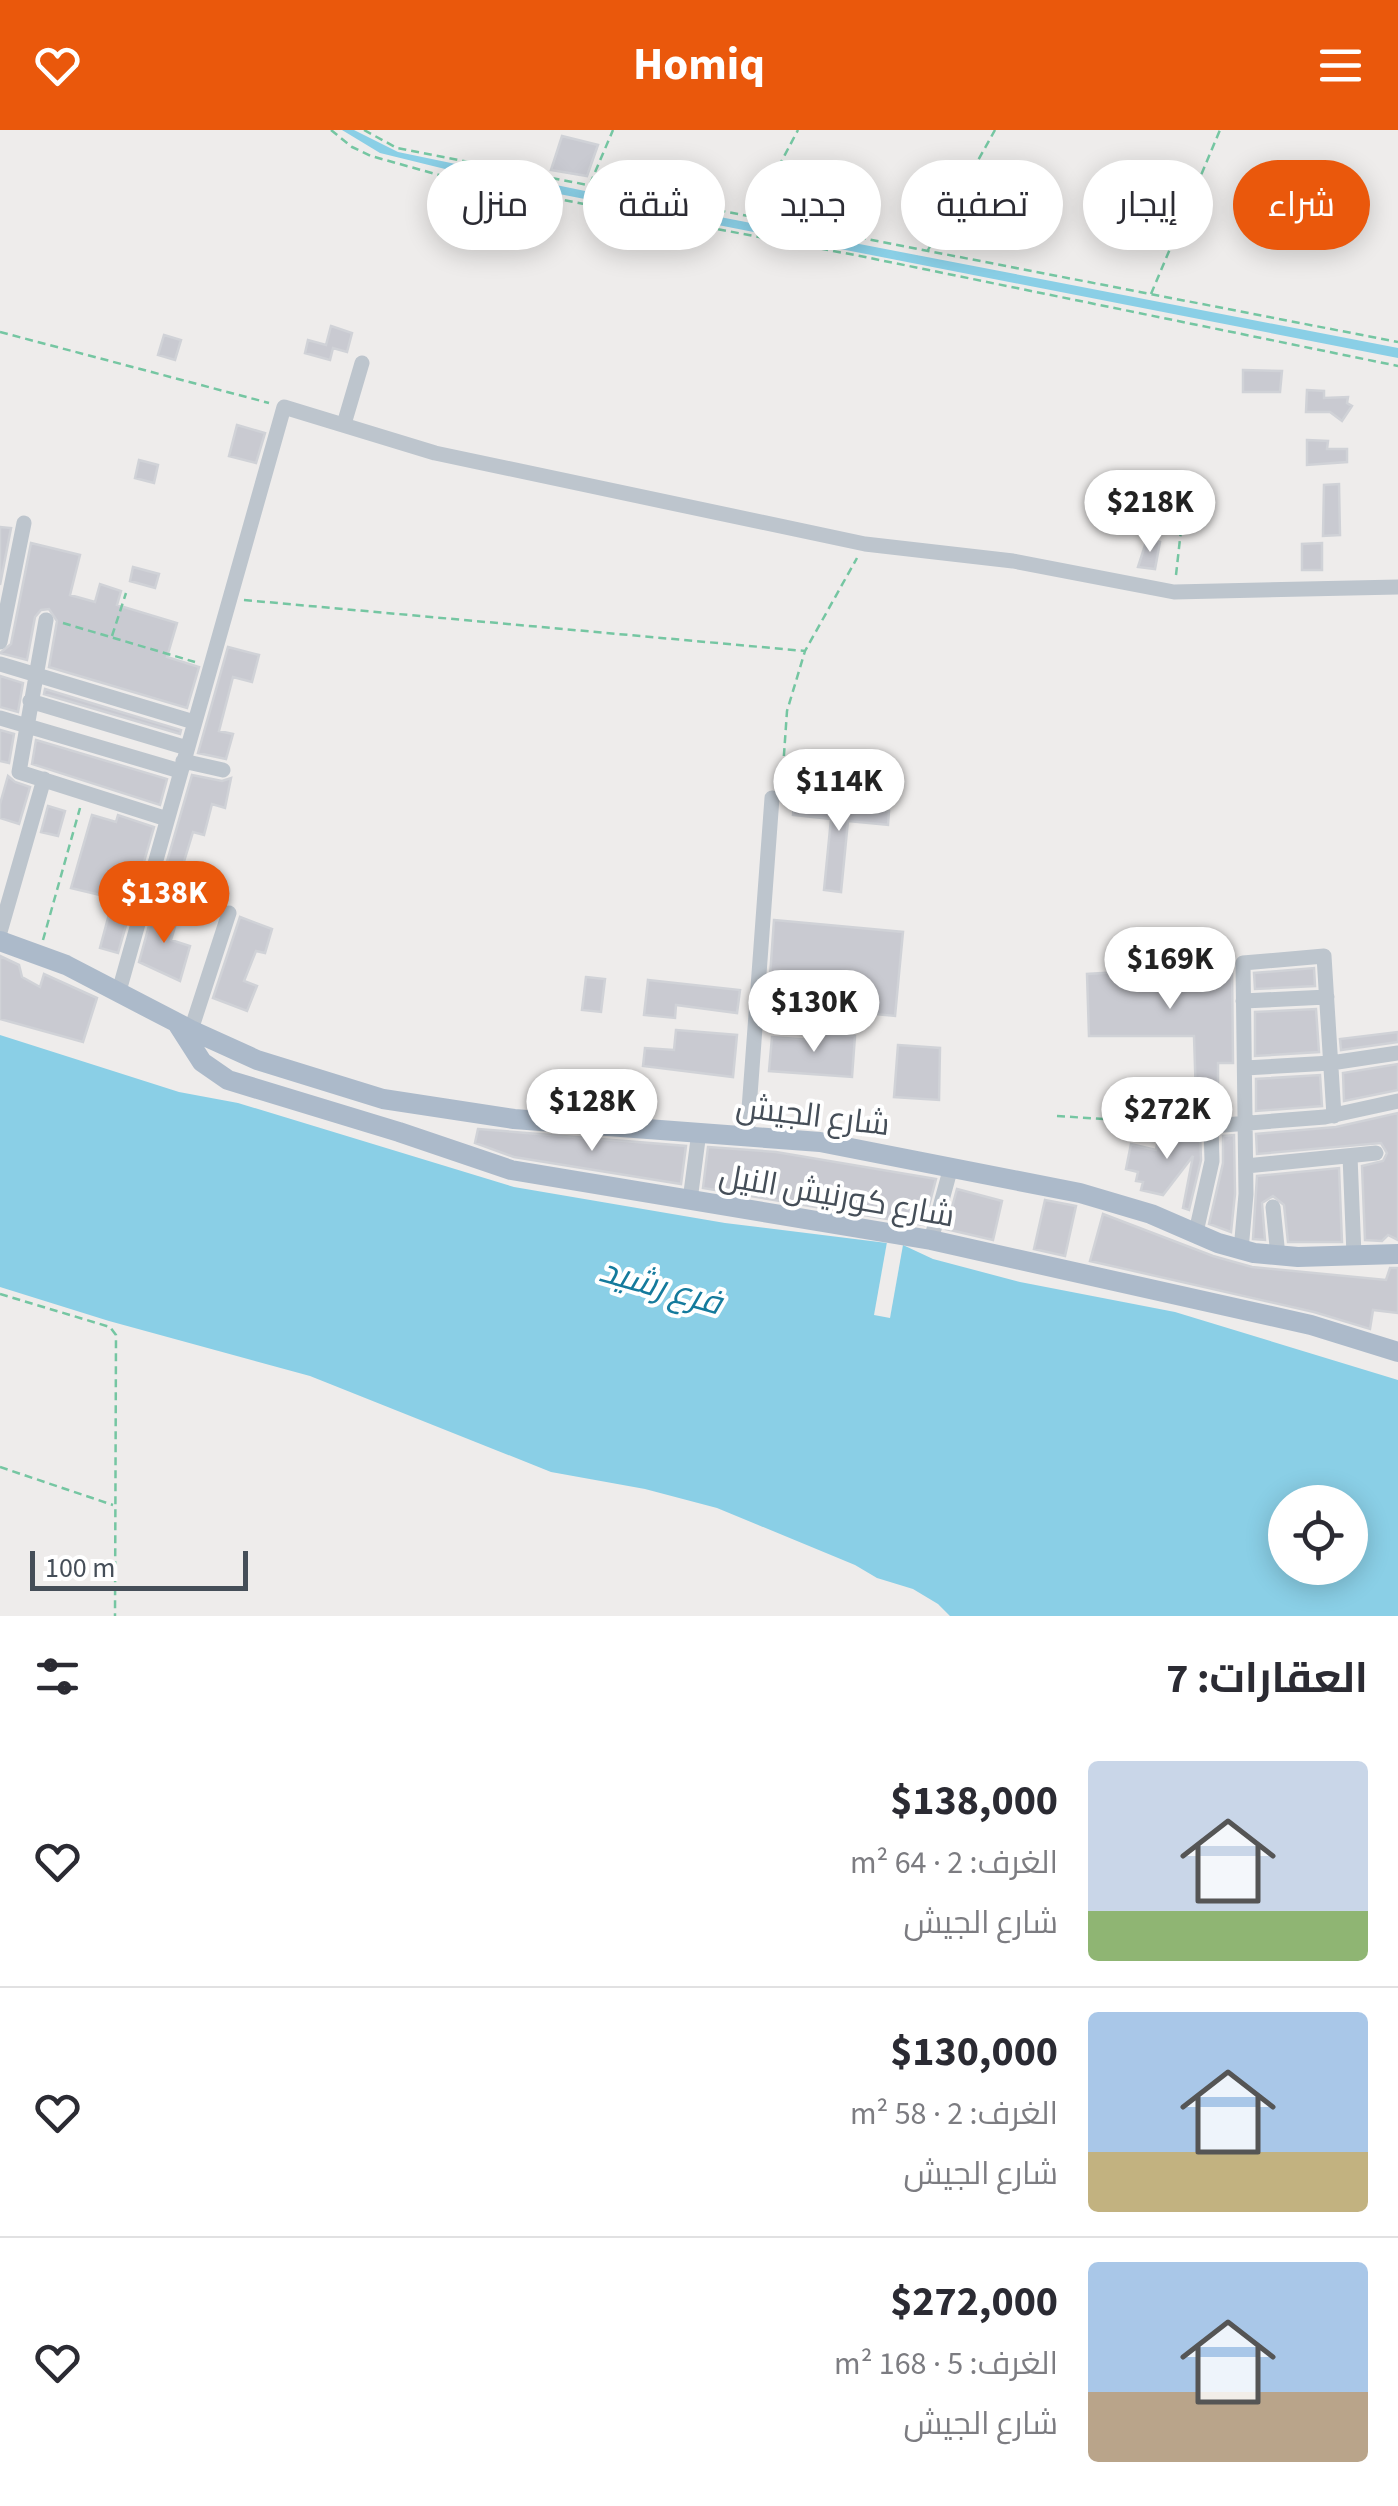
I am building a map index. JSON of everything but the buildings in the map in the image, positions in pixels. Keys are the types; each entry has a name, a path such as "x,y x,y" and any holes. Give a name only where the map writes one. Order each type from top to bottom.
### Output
{"main road":[{"name":"شارع الجيش","path":"0,941 39,954 184,1026 298,1075 398,1102 514,1119 820,1142 1104,1200 1242,1250 1278,1256 1398,1254"},
{"name":"شارع كورنيش النيل","path":"184,1026 202,1062 213,1072 243,1086 511,1170 931,1240 1311,1325 1398,1352"}],"street":[{"path":"344,424 362,363"},
{"path":"119,992 284,407 435,453 864,544 1013,562 1174,592 1398,587"},
{"path":"0,642 7,568 24,523"},
{"path":"19,772 46,620"},
{"path":"0,664 194,722"},
{"path":"30,701 184,760"},
{"path":"0,718 223,770"},
{"path":"0,766 167,819"},
{"path":"0,932 44,779"},
{"path":"747,1136 772,798"},
{"path":"184,1026 229,913"},
{"path":"1242,1250 1246,1166 1243,963 1324,956 1334,1116"},
{"path":"1244,1001 1327,997"},
{"path":"1244,1068 1331,1063 1398,1053"},
{"path":"1196,1232 1212,1161 1210,1126 1334,1116 1398,1101"},
{"path":"690,1200 699,1132"},
{"path":"1246,1166 1376,1153"},
{"path":"1350,1156 1354,1256"},
{"path":"931,1240 951,1167"},
{"path":"1274,1207 1278,1256"}],"path":[{"path":"331,130 372,156 457,180 860,256 1398,366"},
{"path":"364,130 397,148 583,184"},
{"path":"600,160 612,130"},
{"path":"782,160 798,130"},
{"path":"978,160 995,130"},
{"path":"1152,294 1220,130"},
{"path":"928,250 1398,342"},
{"path":"0,332 284,407"},
{"path":"1174,592 1184,503"},
{"path":"783,769 787,711 805,651 864,544"},
{"path":"111,638 126,592"},
{"path":"229,599 805,651"},
{"path":"46,620 210,666"},
{"path":"39,954 84,792"},
{"path":"1057,1116 1210,1126"},
{"path":"0,1294 115,1331 115,1616"},
{"path":"0,1467 114,1506"}],"water":[{"path":"342,130 354,130 398,152 436,160 427,160 427,165 380,153"},
{"path":"563,186 583,191 583,199 563,195"},
{"path":"725,218 745,222 745,230 725,226"},
{"path":"881,248 1398,348 1398,358 846,250"},
{"name":"فرع رشيد","path":"0,1035 179,1092 238,1103 514,1187 725,1223 903,1245 933,1259 1020,1282 1175,1312 1398,1380 1398,1616 950,1616 913,1589 877,1578 855,1565 717,1508 645,1489 551,1472 310,1376 0,1287"}],"pier":[{"path":"887,1242 903,1245 890,1318 874,1315"}]}
